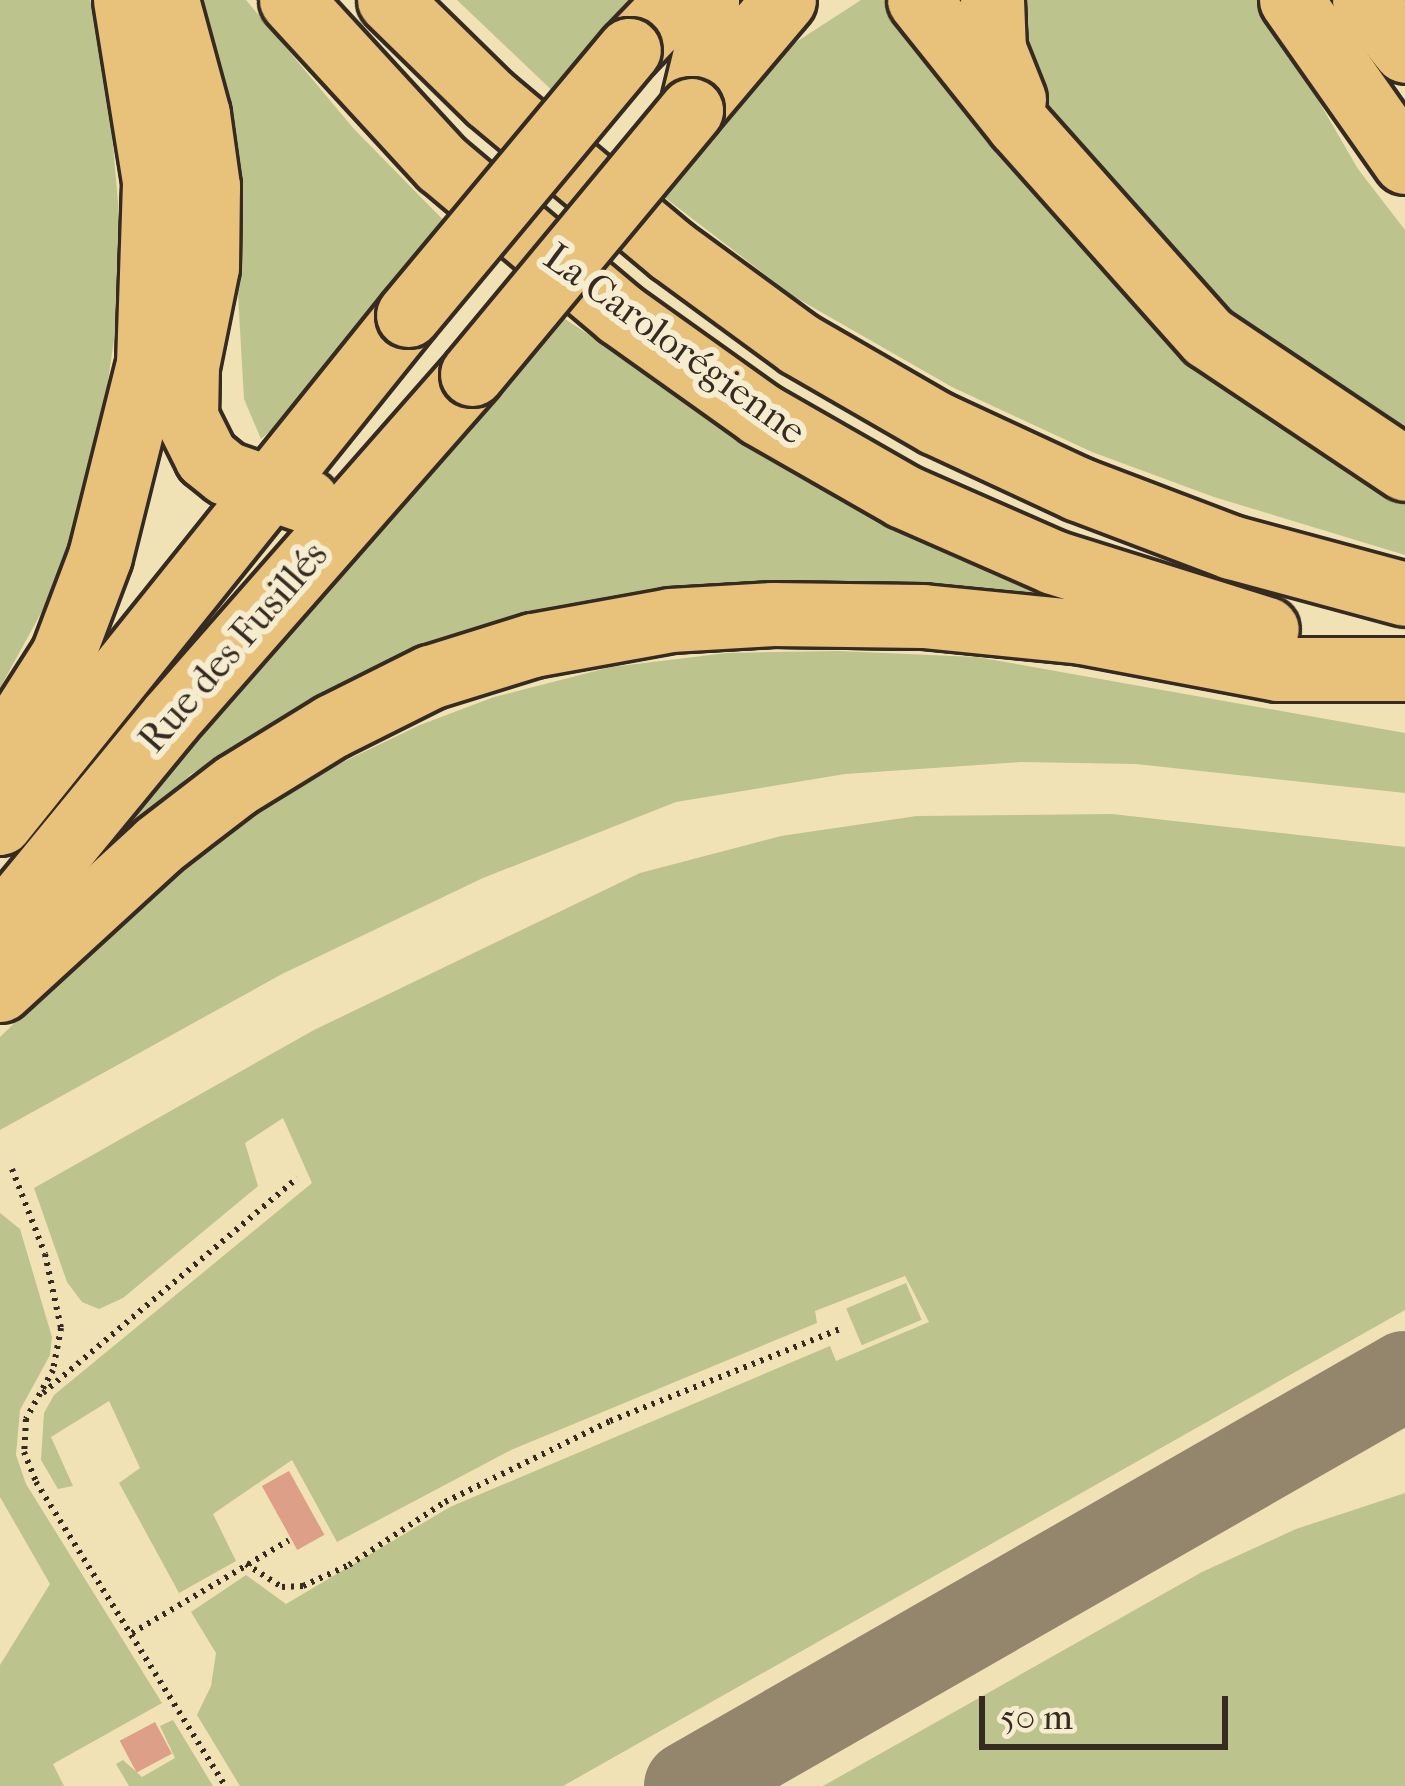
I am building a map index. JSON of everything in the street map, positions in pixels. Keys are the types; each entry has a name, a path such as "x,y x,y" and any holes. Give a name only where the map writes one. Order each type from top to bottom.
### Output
{"highway":[{"path":"0,753 63,654 78,615 107,533 148,364 154,181 125,0"},
{"path":"167,0 198,115 208,186 207,267 187,366 186,417 206,457 269,492 318,504 363,499"},
{"name":"La Carolorégienne","path":"291,0 442,164 620,314 760,414 903,496 1053,562 1217,617 1405,666"},
{"name":"La Carolorégienne","path":"389,0 507,113 672,251 799,344 936,423 1078,490 1231,547 1405,594"},
{"name":"Rue des Fusillés","path":"0,823 152,627 269,492 408,315 629,50 677,0"},
{"path":"691,110 707,44 707,0"},
{"name":"Rue des Fusillés","path":"0,925 170,718 472,374 784,0"},
{"path":"919,0 1018,124 1208,337 1405,469"},
{"path":"992,0 989,20 994,49 1012,88 1018,124"},
{"path":"1291,0 1405,162"},
{"path":"1364,0 1405,50"},
{"path":"0,990 143,858 236,785 332,726 430,677 533,645 670,620 773,614 923,616 1082,632 1277,669 1405,666"}],"path":[{"path":"12,1169 44,1254 61,1328 53,1370 26,1419 25,1452 36,1482 224,1786"},
{"path":"40,1396 297,1178"},
{"path":"246,1564 281,1587 303,1586 349,1565 445,1502 610,1420 842,1328"},
{"path":"132,1633 289,1540"}],"green space":[{"path":"0,0 90,0 105,55 124,270 95,472 47,602 0,688"},
{"path":"203,0 246,0 354,129 453,230 322,386 261,439 244,399 228,121"},
{"path":"457,0 638,0 560,98"},
{"path":"861,0 893,0 1405,485 1405,555 1214,497 1092,452 952,387 793,296 655,190 767,61"},
{"path":"1014,0 1260,0 1358,169 1405,230 1405,437 1231,320 1025,132"},
{"path":"562,317 844,503 1032,590 1029,605 903,596 309,710 191,774 40,919"},
{"path":"837,651 977,657 1405,733 1405,793 1136,764 1021,762 845,774 676,802 483,878 282,974 0,1130 0,1037 156,887 241,819 295,785 420,725 494,697 611,667 727,653"},
{"path":"1112,814 1405,847 1405,1310 563,1786 240,1786 197,1715 211,1686 216,1653 191,1612 246,1575 286,1604 450,1507 830,1346 836,1361 929,1322 905,1276 815,1311 817,1323 511,1450 337,1542 292,1460 213,1514 236,1561 179,1593 119,1483 140,1468 109,1401 51,1437 73,1486 58,1489 41,1460 44,1413 54,1395 312,1183 283,1118 245,1143 258,1186 123,1298 99,1309 82,1302 67,1282 34,1188 314,1030 640,873 781,836 917,816"},
{"path":"0,1213 20,1229 52,1337 50,1355 20,1410 16,1455 26,1484 162,1703 53,1764 64,1786 0,1786 0,1665 50,1584 0,1497"},
{"path":"906,1283 922,1320 862,1345 846,1308"},
{"path":"1405,1493 1405,1786 823,1786 1202,1572 1296,1529"},
{"path":"173,1720 213,1786 129,1786 116,1764 123,1760 142,1777 175,1758 160,1726"}],"building":[{"path":"289,1471 324,1535 297,1550 262,1486"},
{"path":"155,1722 172,1754 137,1773 120,1741"}],"taxiway":[{"path":"689,1786 1405,1376"}]}
